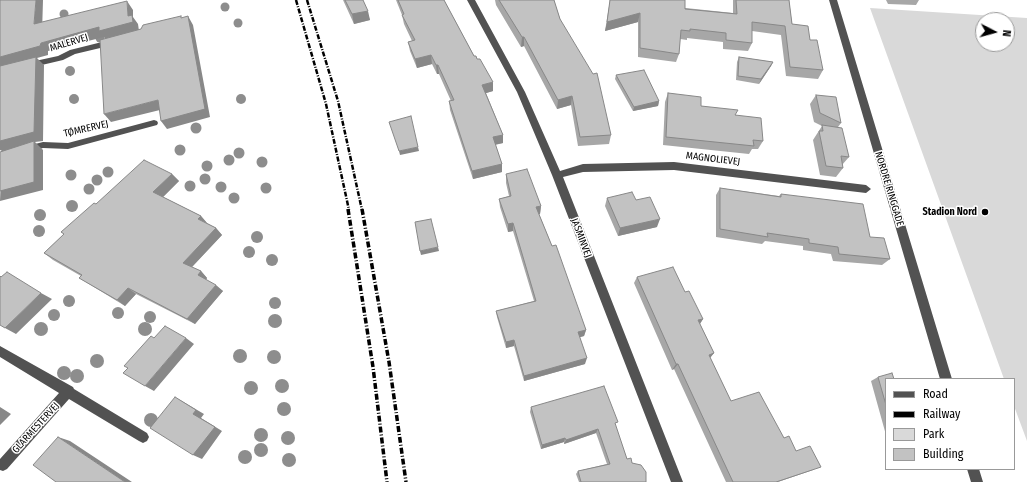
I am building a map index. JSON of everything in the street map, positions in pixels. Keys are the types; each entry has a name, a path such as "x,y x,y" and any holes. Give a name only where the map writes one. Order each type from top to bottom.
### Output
{"street":[{"name":"JASMINVEJ","path":"471,0 521,92 557,175 677,482"},
{"name":"NORDRE RINGGADE","path":"833,0 946,378"},
{"name":"MALERVEJ","path":"23,67 60,58 73,52 123,39"},
{"name":"TØMRERVEJ","path":"0,157 43,146 68,146 154,123"},
{"name":"MAGNOLIEVEJ","path":"557,175 583,168 674,166 866,189"},
{"path":"0,351 70,391 143,436"},
{"name":"GLARMESTERVEJ","path":"3,465 70,391"},
{"path":"973,470 977,482"}],"green space":[{"name":"Stadion Nord","path":"870,8 975,15 975,52 1015,52 1015,17 1027,18 1027,441 1015,409 1015,378 1004,378"}],"building":[{"path":"0,0 36,0 34,24 127,1 128,16 132,15 133,22 99,31 99,27 41,43 40,46 0,57"},
{"path":"345,0 363,0 368,11 352,14"},
{"path":"398,0 444,0 474,56 476,56 477,59 480,59 493,82 482,85 503,135 493,137 502,164 472,171 449,101 454,100 438,65 436,65 431,55 415,59 408,42 415,40 402,15 404,14"},
{"path":"499,0 554,0 560,19 593,74 597,73 611,135 580,137 572,96 558,100 524,37 522,37"},
{"path":"610,0 685,0 685,9 737,14 736,0 789,0 792,24 808,26 810,40 817,40 823,70 790,67 785,26 752,22 752,43 726,40 726,33 690,29 690,31 681,30 679,54 640,48 640,13 607,22"},
{"path":"181,16 181,18 188,16 205,109 161,121 158,100 104,114 100,40 141,29 143,25"},
{"path":"36,57 34,132 0,141 0,66"},
{"path":"739,57 773,62 761,79 738,76"},
{"path":"644,70 659,101 634,107 616,75"},
{"path":"668,93 701,97 701,106 738,110 735,115 761,118 763,141 753,140 754,146 666,137"},
{"path":"816,95 836,97 841,123 820,113"},
{"path":"411,116 418,147 399,151 389,122"},
{"path":"822,125 842,128 849,157 841,156 843,168 826,166 819,131 823,131"},
{"path":"34,141 34,182 0,191 0,152"},
{"path":"144,160 172,174 153,192 201,216 198,219 216,228 183,263 201,271 198,275 216,285 187,319 128,288 117,300 79,278 82,275 44,253 64,234 61,232 94,203 96,204"},
{"path":"527,169 541,206 536,207 552,246 556,245 586,330 578,332 587,358 524,376 514,340 506,342 496,311 536,301 513,223 508,224 499,199 511,196 506,174"},
{"path":"720,188 781,197 781,194 863,204 870,237 884,238 890,259 839,254 838,247 809,243 809,239 767,233 768,237 720,229"},
{"path":"632,192 636,200 650,197 660,219 620,228 607,198"},
{"path":"431,219 438,247 420,251 415,222"},
{"path":"673,267 685,292 689,291 703,319 698,320 714,353 709,355 731,401 759,392 784,438 789,436 796,451 810,446 821,467 776,482 733,482 678,364 676,364 637,277"},
{"path":"7,272 41,293 5,328 0,325 0,276 1,277"},
{"path":"165,326 186,338 145,386 123,373 128,368 124,366 151,336 154,338"},
{"path":"892,373 894,378 885,378 885,402 878,377"},
{"path":"604,386 618,422 615,423 627,459 631,458 632,463 641,465 646,472 646,482 581,482 578,471 610,464 598,429 566,440 565,438 542,445 531,407"},
{"path":"175,397 196,410 193,414 215,427 193,455 150,428"},
{"path":"58,437 125,482 56,482 33,465"}],"railway":[{"path":"296,0 326,104 349,210"},
{"path":"307,0 338,101 362,210"},
{"path":"348,209 373,367 387,482"},
{"path":"362,209 389,362 406,482"}],"place":[{"name":"Stadion Nord","path":"985,212"}]}
